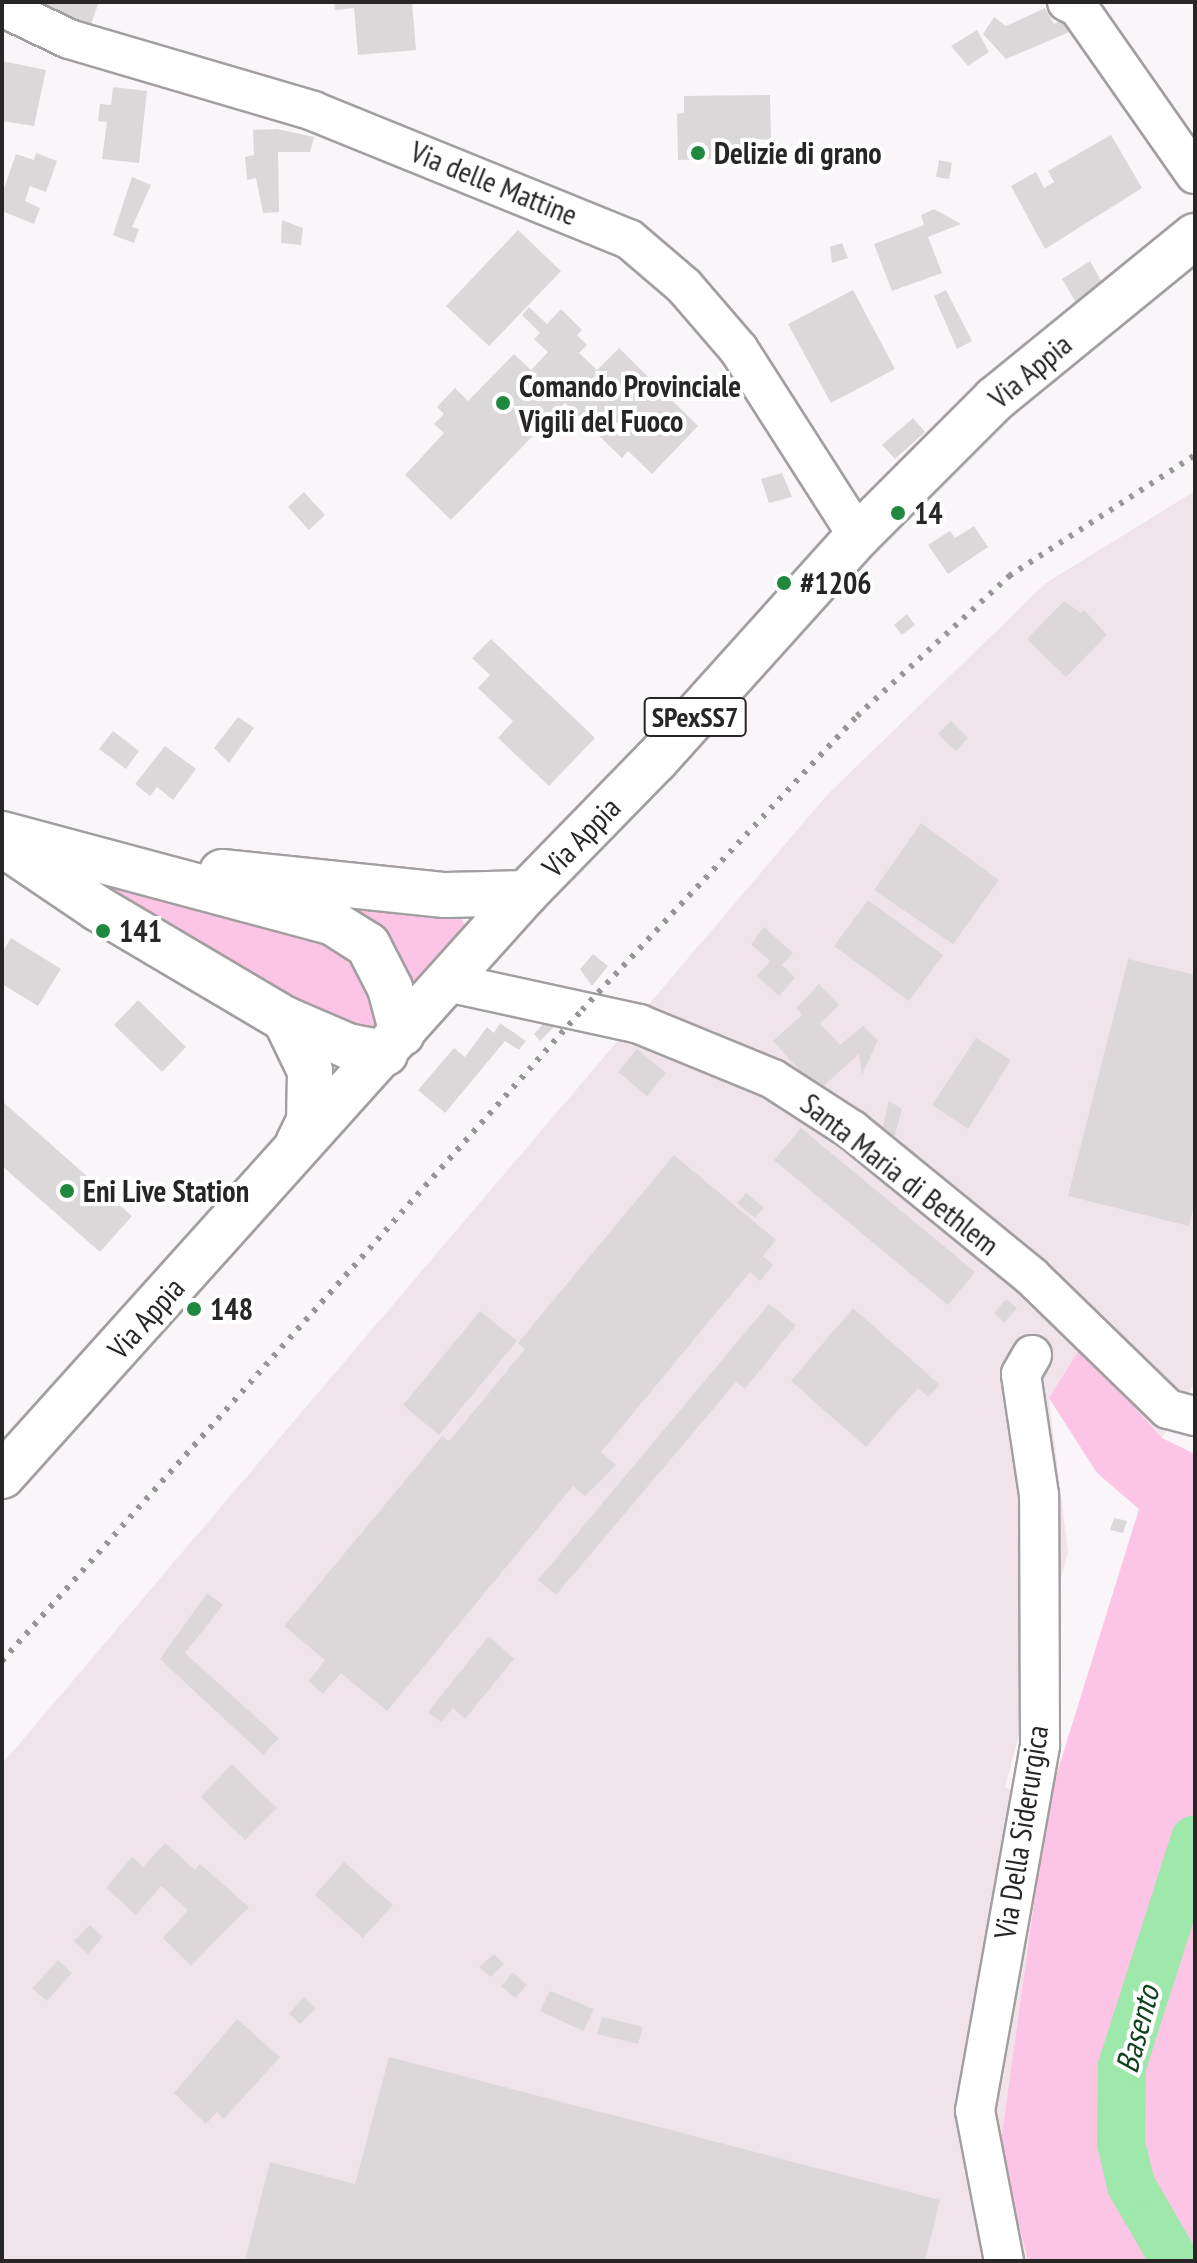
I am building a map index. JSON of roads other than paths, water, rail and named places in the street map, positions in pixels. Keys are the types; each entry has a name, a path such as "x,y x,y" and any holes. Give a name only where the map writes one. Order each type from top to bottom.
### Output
{"main road":[{"name":"Via Appia","path":"2,1476 526,893 858,536 995,399 1195,236"},
{"path":"2,834 115,862 352,933 368,945 378,964 393,1043 337,1042 285,1019 97,908 2,843"},
{"path":"115,862 445,895 526,893"},
{"path":"285,1019 306,1059 312,1100 309,1121 293,1155"}],"street":[{"path":"1067,2 1078,7 1195,174"},
{"name":"Via delle Mattine","path":"2,7 69,39 313,111 629,239 684,286 739,350 858,536"},
{"name":"Santa Maria di Bethlem","path":"447,982 639,1024 773,1079 852,1130 1031,1276 1181,1413"},
{"name":"Via Della Siderurgica","path":"1004,2261 975,2111 1040,1745 1039,1495 1021,1374 1032,1355"}],"waterway":[{"name":"Basento","path":"1175,2261 1131,2185 1121,2143 1122,2066 1195,1839"}],"railway":[{"path":"2,1661 582,1010 857,716 1009,576 1195,455"}],"place":[{"name":"Delizie di grano","path":"698,153"},
{"name":"Comando Provinciale Vigili del Fuoco","path":"503,403"},
{"name":"14","path":"898,513"},
{"name":"#1206","path":"784,583"},
{"name":"141","path":"103,931"},
{"name":"Eni Live Station","path":"67,1191"},
{"name":"148","path":"194,1309"}]}
